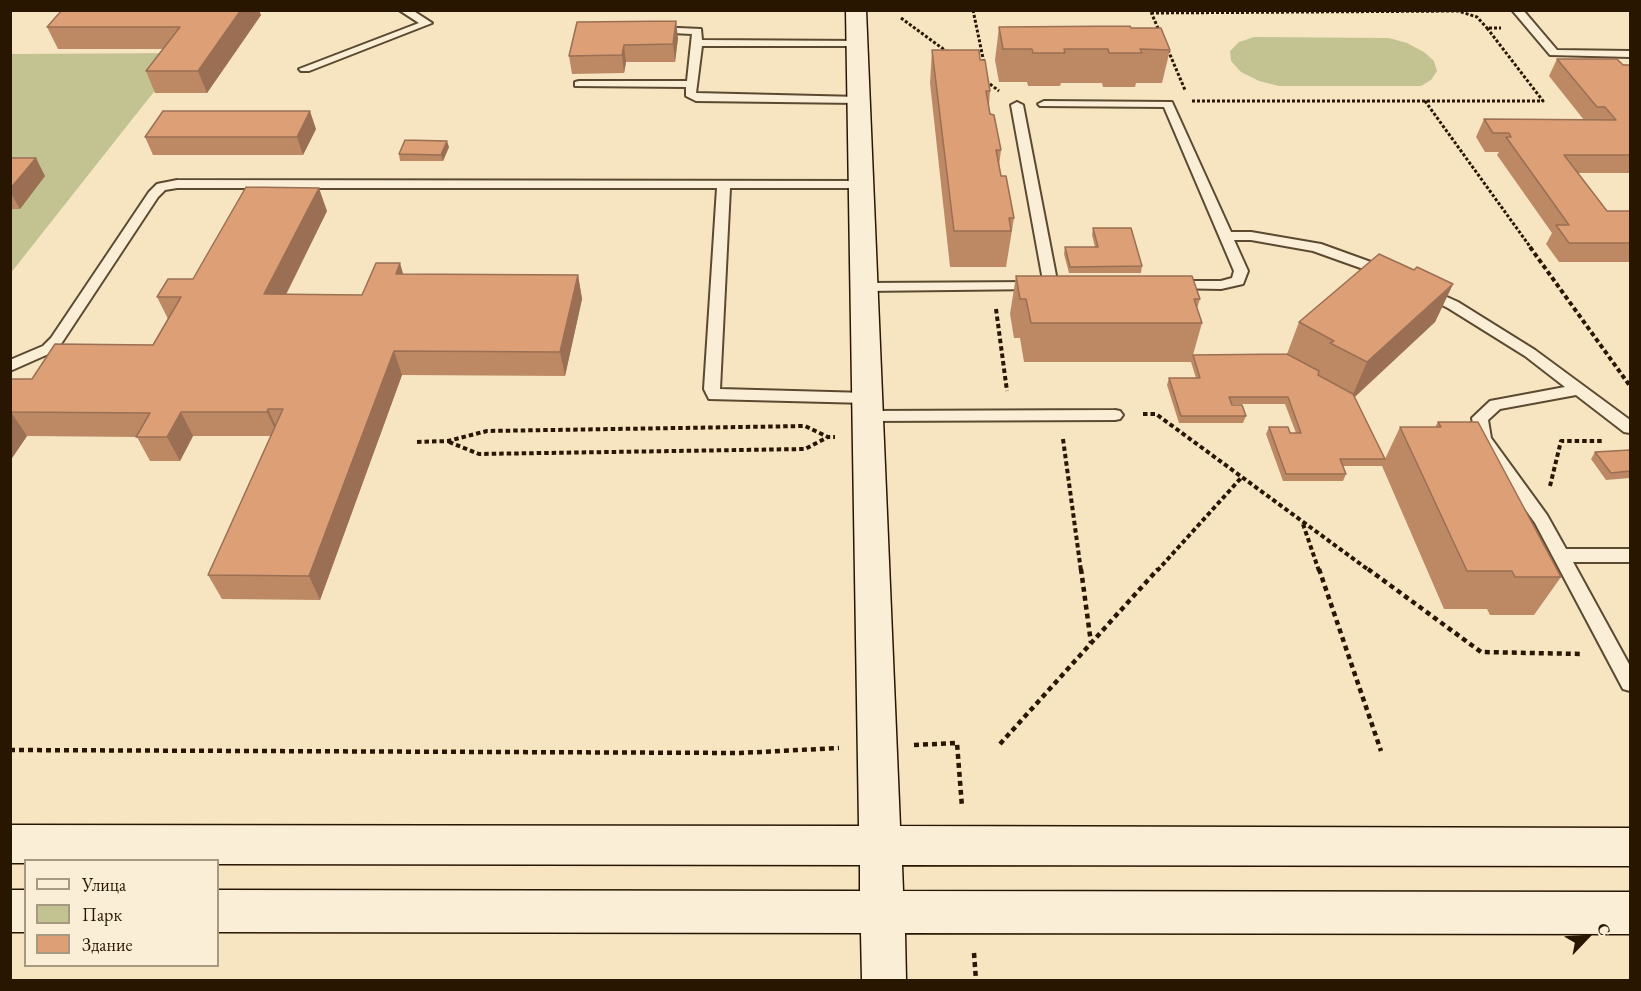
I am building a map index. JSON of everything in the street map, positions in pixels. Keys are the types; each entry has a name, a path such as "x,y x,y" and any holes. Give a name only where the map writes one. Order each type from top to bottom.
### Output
{"street":[{"path":"856,10 865,287 858,417 883,912 884,981"},
{"path":"10,844 1630,847"},
{"path":"219,911 883,912 994,910 1630,913"}],"lane":[{"path":"304,69 427,23 404,10"},
{"path":"1518,10 1554,53 1630,54"},
{"path":"642,30 697,31 690,94 696,98 859,100"},
{"path":"697,43 857,43"},
{"path":"579,84 692,84"},
{"path":"1044,104 1168,104 1241,271 1238,280 1221,285 1165,285"},
{"path":"865,287 1057,286 1017,105"},
{"path":"10,366 48,349 56,341 153,195 161,187 177,184 861,184"},
{"path":"724,184 712,389 714,395 858,417 1115,415"},
{"path":"1226,236 1251,236 1316,247 1382,269 1453,305 1530,353 1581,389 1630,429"},
{"path":"1581,389 1495,405 1480,418 1484,439 1541,519 1630,683"},
{"path":"1563,556 1630,555"}],"path":[{"path":"973,10 989,84"},
{"path":"1151,13 1458,11 1477,17 1543,101 1197,101 1168,104"},
{"path":"901,18 954,57"},
{"path":"1486,28 1533,29"},
{"path":"980,77 1017,105"},
{"path":"1424,101 1630,386"},
{"path":"993,286 1010,415"},
{"path":"1115,415 1156,414 1240,478 1481,652 1615,654"},
{"path":"1060,415 1091,643"},
{"path":"448,441 479,454 805,449 858,417"},
{"path":"417,442 448,441 487,430 805,426 828,437"},
{"path":"1541,519 1562,441 1608,442"},
{"path":"1000,744 1240,478"},
{"path":"1303,524 1381,750"},
{"path":"906,745 957,743 963,814"},
{"path":"10,750 740,753 840,748"},
{"path":"974,953 976,981"}],"green space":[{"path":"1254,37 1389,38 1407,43 1424,52 1434,61 1437,71 1431,80 1421,86 1279,86 1259,81 1241,72 1231,61 1230,51 1239,42"},
{"path":"185,53 130,122 10,274 10,54"}],"building":[{"path":"62,10 241,10 198,71 146,71 180,27 47,27"},
{"path":"676,21 673,44 624,45 622,55 569,56 577,22"},
{"path":"1130,26 1131,28 1161,28 1170,50 1140,49 1142,53 1109,53 1108,49 1064,49 1065,53 1033,53 1032,49 1003,49 999,27"},
{"path":"932,50 979,50 980,60 985,60 990,91 986,91 990,114 994,115 1001,150 996,150 1001,176 1006,176 1014,218 1009,218 1011,231 954,231"},
{"path":"1557,59 1617,59 1623,65 1630,65 1630,155 1564,155 1607,211 1630,211 1630,243 1569,243 1556,225 1569,225 1506,137 1511,137 1509,133 1493,133 1484,119 1616,120 1605,107 1597,107"},
{"path":"163,111 310,111 297,137 145,137"},
{"path":"405,140 447,141 441,155 399,154"},
{"path":"10,158 36,158 10,189"},
{"path":"246,187 319,188 264,294 362,295 376,263 400,263 396,274 578,275 560,352 394,351 309,576 208,575 283,409 268,409 267,412 181,412 167,437 136,437 150,413 10,412 10,379 32,379 55,344 153,345 181,297 157,297 168,279 193,279"},
{"path":"1093,228 1131,228 1142,266 1070,267 1065,247 1098,247"},
{"path":"1379,254 1414,270 1417,267 1453,284 1367,362 1330,343 1334,341 1299,322"},
{"path":"1016,276 1192,276 1200,299 1194,299 1202,323 1031,323 1026,299 1020,299"},
{"path":"1287,354 1319,371 1318,375 1353,394 1385,459 1340,459 1346,474 1286,474 1269,427 1288,427 1290,433 1301,433 1288,397 1229,397 1232,405 1242,405 1246,416 1181,416 1169,378 1200,378 1193,355"},
{"path":"1438,422 1478,422 1561,577 1515,577 1512,571 1467,571 1400,427 1441,427"},
{"path":"1630,450 1630,471 1611,473 1595,452"}]}
